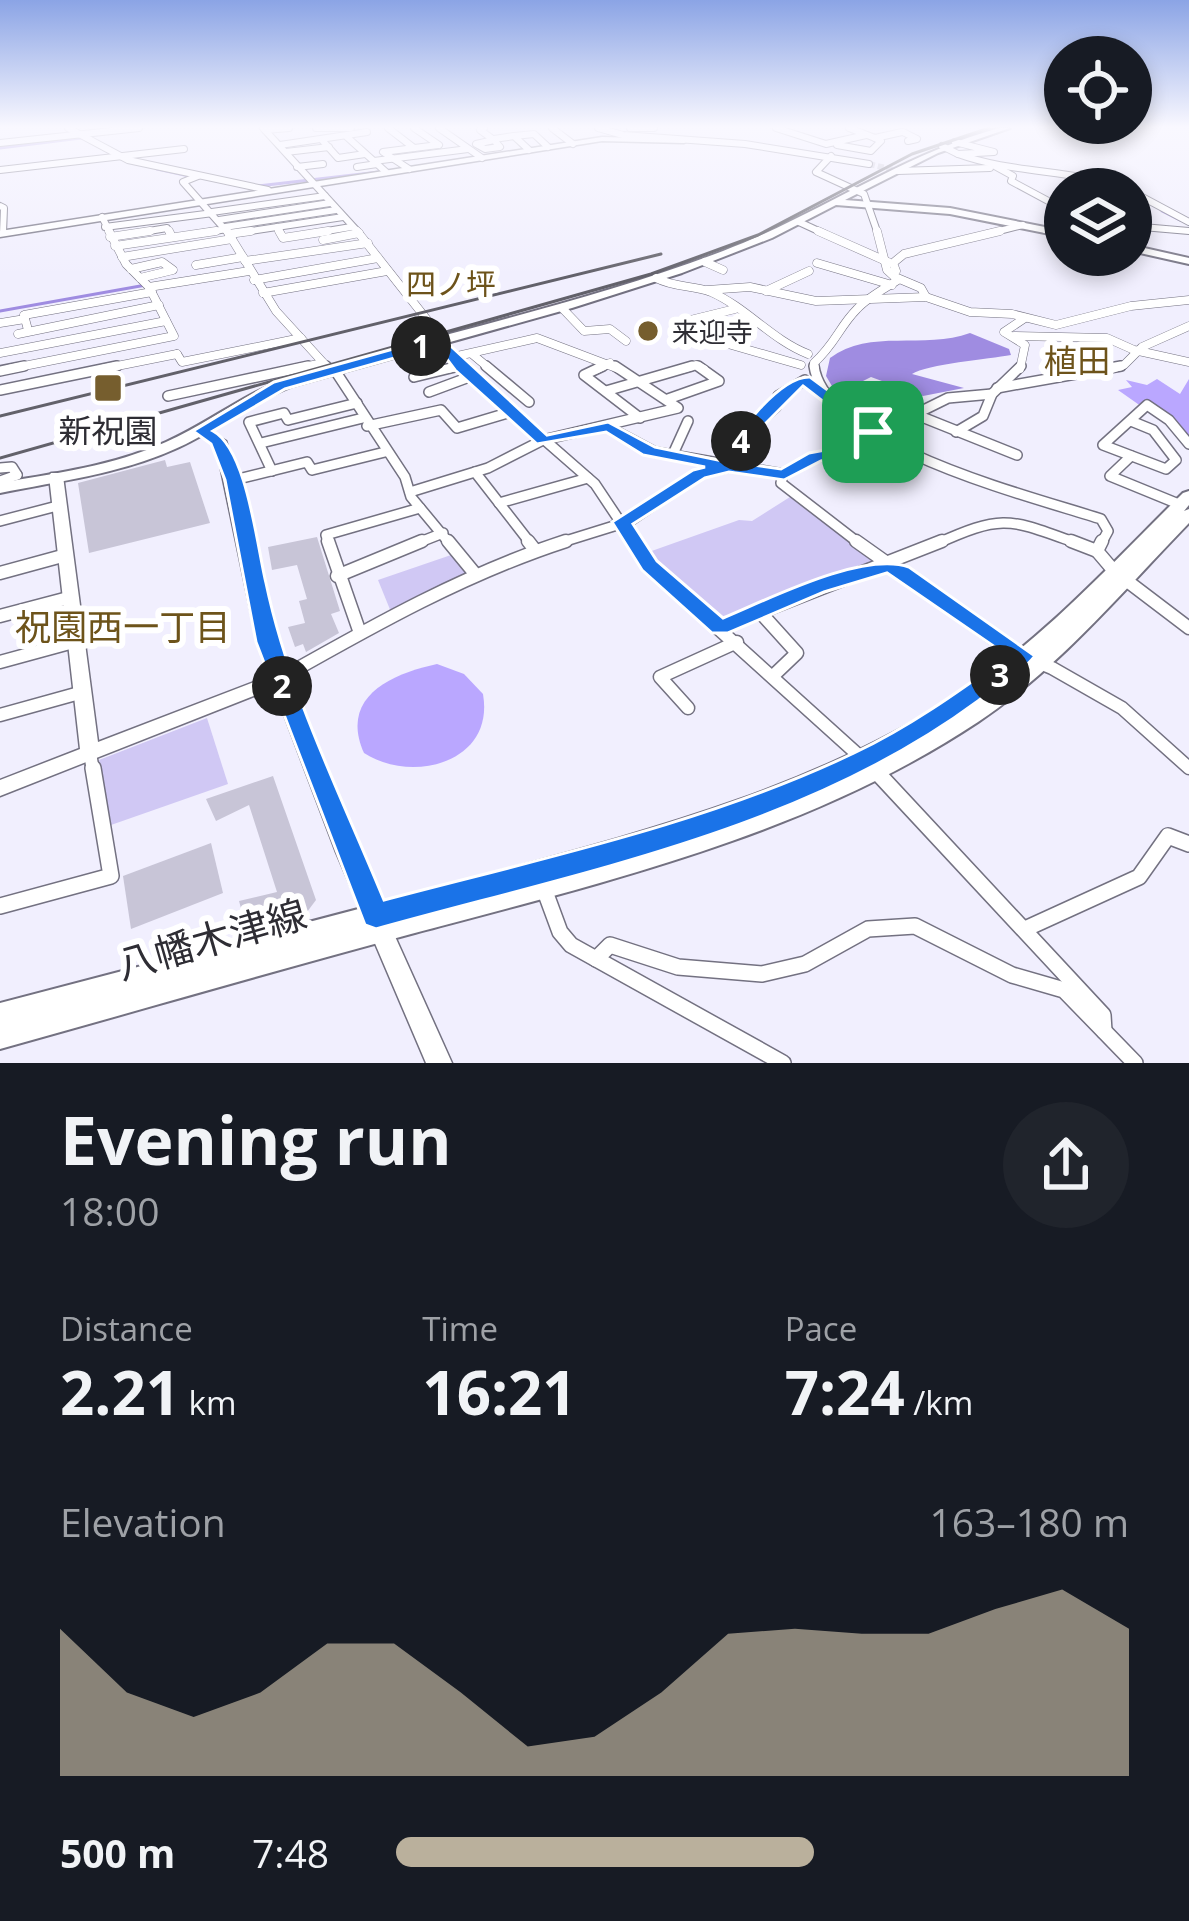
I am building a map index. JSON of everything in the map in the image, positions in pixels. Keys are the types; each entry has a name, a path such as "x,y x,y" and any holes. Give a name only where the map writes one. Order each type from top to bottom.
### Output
{"main road":[{"path":"0,475 56,476 147,455 201,431 265,392 329,367 562,308 705,262 799,222 884,178"},
{"path":"835,202 950,212 1044,230"},
{"path":"1152,253 1189,261"},
{"name":"八幡木津線","path":"0,1016 725,836 975,714 1186,505"},
{"name":"八幡木津線","path":"542,880 871,765"},
{"name":"八幡木津線","path":"0,1036 379,923"}],"street":[{"path":"190,178 183,179 218,221 263,293 357,403 420,508 476,575"},
{"path":"206,178 268,190 340,178"},
{"path":"306,178 368,243 463,368 588,478 649,566 775,674 871,765 1103,1015 1104,1031"},
{"path":"828,178 856,190 868,206 887,270 897,280"},
{"path":"1012,178 1022,190 1044,200"},
{"path":"0,206 4,208 2,233 172,237 197,233 268,190"},
{"path":"122,256 281,202 334,207"},
{"path":"1152,202 1189,222"},
{"path":"108,232 334,207"},
{"path":"108,232 218,221 277,227 334,207"},
{"path":"799,222 885,261"},
{"path":"897,280 893,266 904,254 1023,225"},
{"path":"277,227 284,238 351,227"},
{"path":"1152,228 1189,231"},
{"path":"108,232 150,289 182,362 301,338"},
{"path":"323,240 359,233"},
{"path":"306,255 368,243"},
{"path":"338,249 344,257"},
{"path":"196,265 302,250 314,264"},
{"path":"21,349 24,315 150,289 378,258"},
{"path":"859,268 885,261"},
{"path":"131,269 162,262 172,270 140,278"},
{"path":"705,262 723,270"},
{"path":"817,263 897,280 921,288 926,297"},
{"path":"263,293 387,271"},
{"path":"762,290 809,271"},
{"path":"656,278 674,289 762,290 816,301 926,297 970,312 1056,326 1131,306 1189,300"},
{"path":"828,396 816,378 814,363 839,340 843,325 870,298 897,280"},
{"path":"711,293 771,329 783,344 808,354"},
{"path":"0,336 159,305"},
{"path":"562,308 577,319 584,332 610,328 626,341"},
{"path":"735,309 674,324 683,331 801,365"},
{"path":"956,432 983,416 994,391 1023,363 1025,345 1004,332 1025,318"},
{"path":"0,323 25,319"},
{"path":"0,353 166,321"},
{"path":"608,427 644,449 784,474 816,457 864,448 873,432 951,395 1081,378 1124,365 1137,351 1189,326"},
{"path":"0,371 174,336"},
{"path":"1014,336 1107,338 1137,351 1189,362"},
{"path":"410,493 475,472 543,440 677,407 610,363 537,338 472,354 463,368 421,384 463,368"},
{"path":"839,340 808,354 801,365 805,380 873,432 931,466 1101,519 1108,531 1097,551"},
{"path":"0,390 178,354"},
{"path":"472,354 529,402"},
{"path":"610,363 584,375 640,418"},
{"path":"606,392 696,365 718,377 719,381 668,399"},
{"path":"23,366 27,384"},
{"path":"168,396 329,367"},
{"path":"729,467 743,436 776,406 778,396 805,380"},
{"path":"490,390 508,386"},
{"path":"877,399 1017,455"},
{"path":"272,471 249,422 284,413 288,420 357,403"},
{"path":"1131,422 1153,430 1176,460 1166,469 1103,445 1148,406 1169,420 1189,444"},
{"path":"261,443 441,410 457,428 514,411"},
{"path":"673,454 688,421"},
{"path":"201,431 219,441 234,480 256,601 280,679 439,1063"},
{"path":"234,480 308,462 312,470 385,452"},
{"path":"1131,456 1109,476 1186,505"},
{"path":"0,788 280,679 476,575 622,522 699,474 729,467"},
{"path":"475,472 535,550"},
{"path":"784,474 781,483 788,492 826,515 888,566 1031,659 1121,708 1189,768"},
{"path":"0,906 111,876 90,754 56,476"},
{"path":"499,503 588,478"},
{"path":"0,521 61,506"},
{"path":"360,633 326,535 420,508"},
{"path":"720,628 817,588 888,566 940,539 1003,520 1097,551 1189,628"},
{"path":"337,576 442,532"},
{"path":"0,573 66,555"},
{"path":"0,616 71,597"},
{"path":"760,612 797,653 775,674"},
{"path":"0,662 77,641"},
{"path":"688,708 660,677 737,642"},
{"path":"0,715 82,692"},
{"path":"1025,929 1139,877 1168,836 1189,844"},
{"path":"542,880 560,932 571,944 783,1063"},
{"path":"596,959 610,945 639,961 771,974 804,965 832,944 864,929 913,925 941,934 1006,973 1046,981 1065,991 1135,1063"}],"shaded area":[{"path":"970,333 1009,349 1011,355 912,374 964,388 923,396 871,377 845,390 849,402 842,403 826,376 830,358 862,344"},
{"path":"1157,379 1180,394 1189,379 1189,440 1118,390 1132,387 1126,380 1147,385"},
{"path":"790,497 880,565 724,621 646,553 739,520 752,521"},
{"path":"454,554 468,571 466,576 391,612 378,580"},
{"path":"437,664 464,674 483,694 483,718 476,737 446,761 426,766 405,767 364,753 358,717 364,703 387,682"},
{"path":"207,718 228,784 111,825 99,760"}],"building":[{"path":"165,460 167,467 190,462 210,523 89,553 78,483"},
{"path":"317,537 340,611 331,614 339,633 306,652 303,644 295,647 288,627 305,623 299,601 307,599 297,565 272,570 268,547"},
{"path":"273,776 316,900 304,916 247,930 239,901 277,892 249,805 216,821 206,799"},
{"path":"211,843 223,893 131,929 123,876"}],"waterway":[{"path":"258,186 331,178"},
{"path":"1162,211 1180,220"},
{"path":"0,311 146,285"}],"railway":[{"path":"0,458 651,274 758,235 867,178"},
{"path":"0,416 661,254"}],"place":[{"name":"来迎寺","path":"648,331"},
{"name":"新祝園","path":"108,388"}],"district":[{"name":"四ノ坪","path":"451,283"},
{"name":"植田","path":"1077,360"},
{"name":"祝園西一丁目","path":"123,626"}],"route":[{"path":"873,432 805,380 778,396 776,406 743,436 729,467 699,474 622,522 649,566 720,628 789,598 888,566 902,571 1023,656 962,703 865,759 761,805 678,834 376,916 267,642 234,480 219,441 201,431 279,386 440,341 460,366 543,440 608,427 649,451 729,467 784,474 816,457 864,448 873,432"}]}
